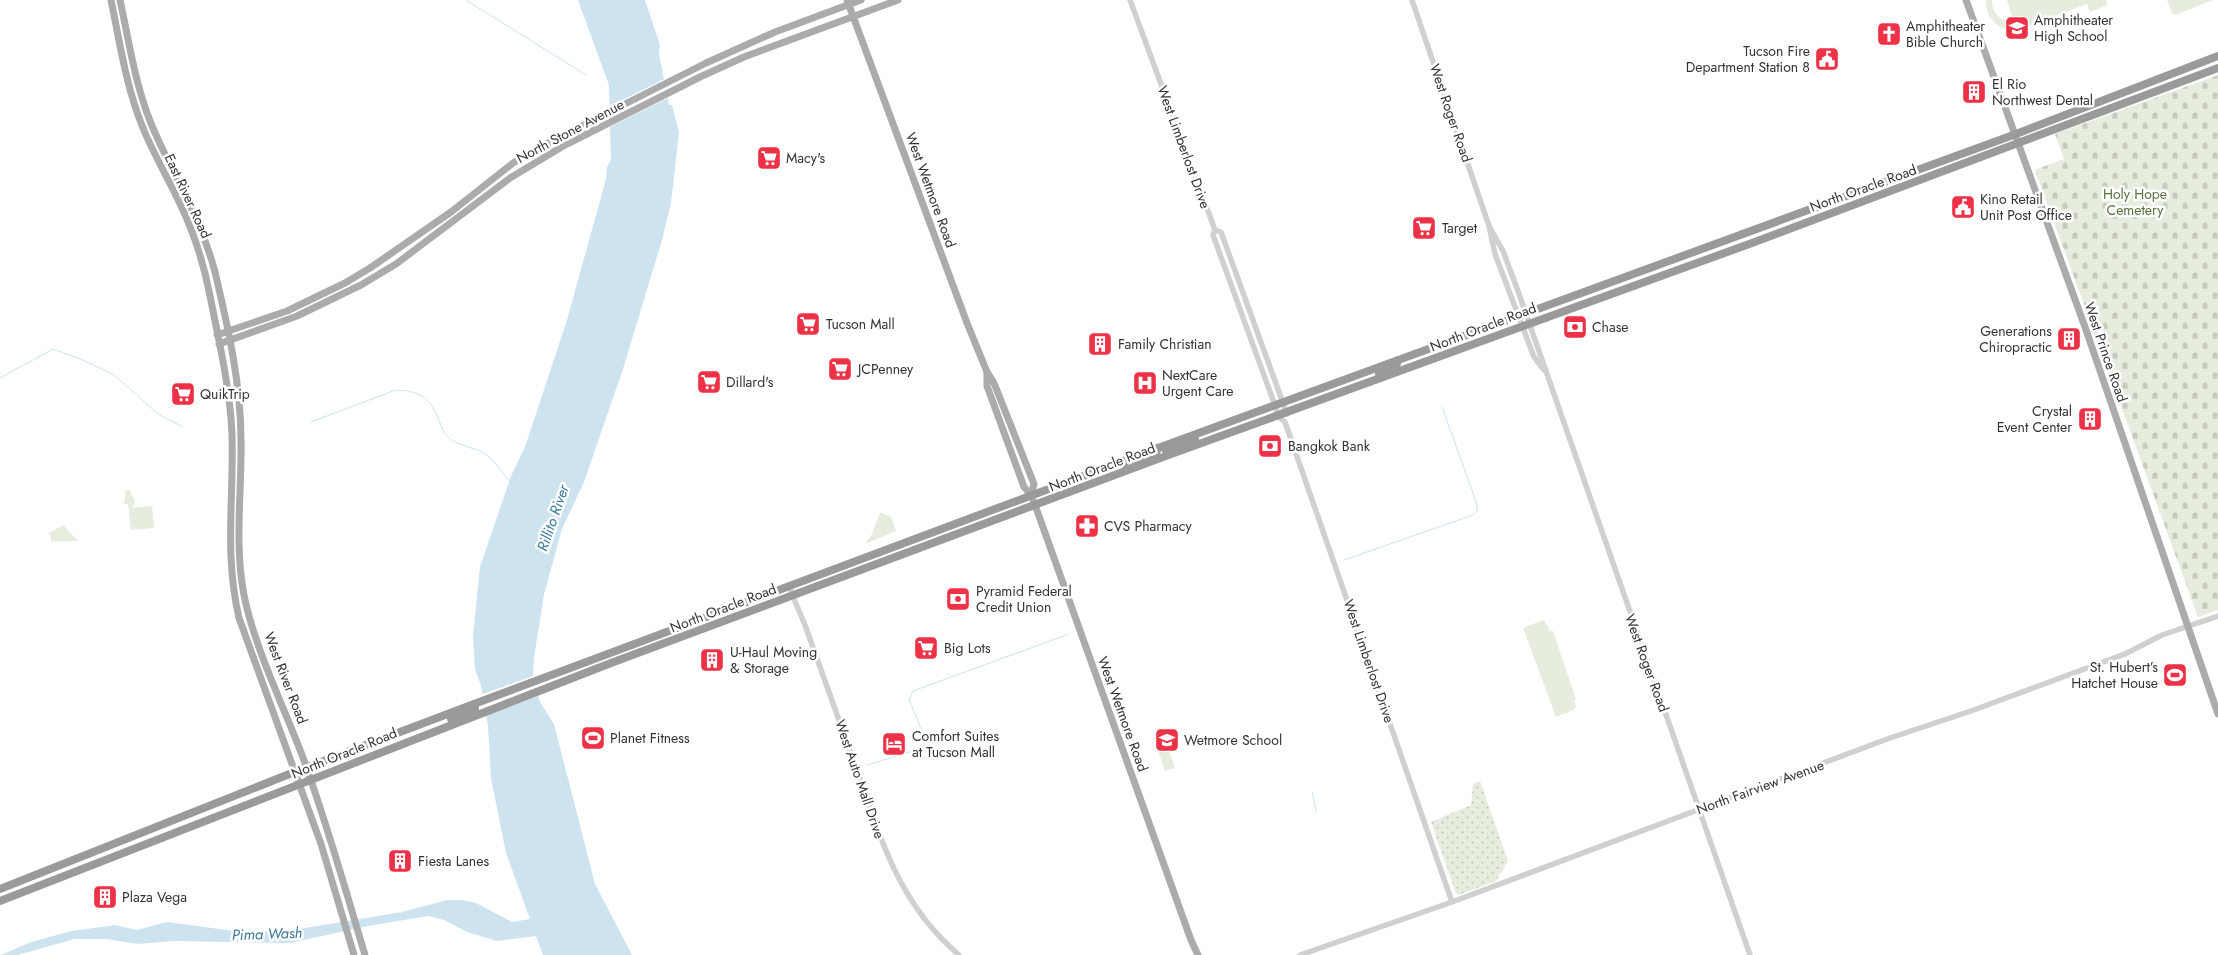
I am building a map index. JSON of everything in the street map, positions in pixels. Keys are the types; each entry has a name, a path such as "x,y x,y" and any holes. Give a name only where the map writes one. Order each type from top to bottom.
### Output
{"highway":[{"name":"North Oracle Road","path":"0,889 306,767 609,653 1521,314 2016,134 2218,56"},
{"name":"North Oracle Road","path":"0,901 540,690 1163,457 1284,417 1362,385 1525,324 1752,243 2218,68"},
{"path":"1646,269 1650,279"},
{"path":"1402,371 1404,363 1426,355 1436,346"},
{"path":"1362,385 1380,373 1396,367 1398,360"},
{"path":"1163,457 1168,450 1210,434 1215,427"},
{"path":"1103,480 1115,470 1155,455 1158,448"},
{"path":"562,682 563,676 602,661 609,653"},
{"path":"445,726 450,719 475,709 477,703"}],"main road":[{"name":"East River Road","path":"111,0 133,102 149,143 181,207 194,238 208,284 230,406"},
{"name":"East River Road","path":"120,0 134,69 146,110 163,150 201,227 214,271 239,401"},
{"name":"North Stone Avenue","path":"219,344 228,336 287,311 345,283 370,268 451,212 513,164 546,144 602,118 706,63 848,2 861,0"},
{"name":"North Stone Avenue","path":"218,335 228,336 297,316 361,285 396,264 526,167 603,126 744,57 898,0"},
{"name":"West Prince Road","path":"1966,0 2085,327 2218,714"},
{"name":"West Wetmore Road","path":"848,2 987,372 994,383 1034,484 1031,495 1190,940 1193,955"},
{"path":"121,50 126,54 137,98 146,110"},
{"path":"133,102 156,147 163,150"},
{"name":"West River Road","path":"239,401 242,446 239,550 244,596 255,633 311,780 342,874 364,955"},
{"name":"West River Road","path":"230,406 232,449 229,542 234,594 244,633 321,844 354,955"},
{"name":"West Wetmore Road","path":"1190,940 1198,955"}],"street":[{"name":"West Limberlost Drive","path":"1130,0 1215,230 1213,235 1284,417 1452,902"},
{"name":"West Roger Road","path":"1412,0 1490,226 1503,251 1534,357 1545,371 1750,955"},
{"name":"West Limberlost Drive","path":"1215,230 1221,232 1232,261 1251,313 1279,404"},
{"path":"1222,258 1232,261"},
{"path":"1242,310 1251,313"},
{"name":"West Auto Mall Drive","path":"789,586 892,869 914,906 942,941 959,955"},
{"name":"North Fairview Avenue","path":"1300,955 1452,902 2125,654 2162,635 2218,616"}],"green space":[{"path":"1986,0 1992,0 1992,5 2001,19 2014,23 2007,0 2106,0 2108,5 2090,12 2087,4 2013,30 2001,27 1991,19 1986,7"},
{"path":"2167,0 2213,0 2175,15 2172,13"},
{"name":"Holy Hope Cemetery","path":"2218,75 2218,610 2198,617 2035,170 2064,159 2055,134"},
{"path":"126,490 130,490 132,497 134,497 135,503 132,508 152,506 154,528 131,530 128,504 124,504"},
{"path":"880,512 891,517 896,531 865,544 872,534"},
{"path":"63,525 78,541 51,541 51,536 48,534"},
{"path":"1544,620 1550,631 1553,631 1576,699 1574,700 1576,706 1573,710 1556,717 1523,628"},
{"path":"1167,744 1175,768 1165,771 1157,748"},
{"path":"1480,781 1508,861 1496,881 1459,895 1456,893 1431,822 1471,805 1473,784"}],"water":[{"path":"578,0 645,0 660,45 659,54 669,105 672,105 679,132 671,203 662,240 623,369 584,482 562,529 544,594 533,674 540,702 554,724 595,884 632,955 543,955 536,936 497,941 467,932 444,920 428,916 368,926 290,943 173,941 138,944 106,939 74,939 18,955 1,955 31,942 72,931 115,925 137,930 167,922 242,932 293,930 402,912 447,900 463,900 476,903 512,922 530,919 506,853 491,778 488,726 481,686 475,669 473,637 480,567 511,476 525,447 567,320 606,179 607,167 611,160 609,85"}],"pier":[{"path":"666,78 670,97 608,128 607,108"},
{"path":"536,675 541,695 484,716 480,695"}],"waterway":[{"path":"466,0 586,75"},
{"path":"0,378 53,349 83,360 114,375 158,414 183,427"},
{"path":"311,422 393,391 412,392 427,400 437,414 444,432 449,438 484,453 497,465 510,482"},
{"path":"1344,560 1473,515 1477,511 1477,504 1442,407"},
{"path":"867,765 919,749 924,745 925,738 909,700 913,691 1069,634"},
{"path":"1312,792 1316,811"}],"place":[{"name":"Amphitheater High School","path":"2017,28"},
{"name":"Amphitheater Bible Church","path":"1889,34"},
{"name":"Tucson Fire Department Station 8","path":"1827,59"},
{"name":"El Rio Northwest Dental","path":"1974,92"},
{"name":"Macy's","path":"769,158"},
{"name":"Kino Retail Unit Post Office","path":"1963,207"},
{"name":"Target","path":"1424,228"},
{"name":"Tucson Mall","path":"808,324"},
{"name":"Chase","path":"1575,327"},
{"name":"Generations Chiropractic","path":"2069,339"},
{"name":"Family Christian","path":"1100,344"},
{"name":"JCPenney","path":"840,369"},
{"name":"Dillard's","path":"709,382"},
{"name":"NextCare Urgent Care","path":"1145,383"},
{"name":"QuikTrip","path":"183,394"},
{"name":"Crystal Event Center","path":"2090,419"},
{"name":"Bangkok Bank","path":"1270,446"},
{"name":"CVS Pharmacy","path":"1087,526"},
{"name":"Pyramid Federal Credit Union","path":"958,599"},
{"name":"Big Lots","path":"926,648"},
{"name":"U-Haul Moving & Storage","path":"712,660"},
{"name":"St. Hubert’s Hatchet House","path":"2175,675"},
{"name":"Planet Fitness","path":"593,738"},
{"name":"Wetmore School","path":"1167,740"},
{"name":"Comfort Suites at Tucson Mall","path":"894,744"},
{"name":"Fiesta Lanes","path":"400,861"},
{"name":"Plaza Vega","path":"105,897"}],"water label":[{"name":"Rillito River","path":"553,518"},
{"name":"Pima Wash","path":"267,934"}]}
